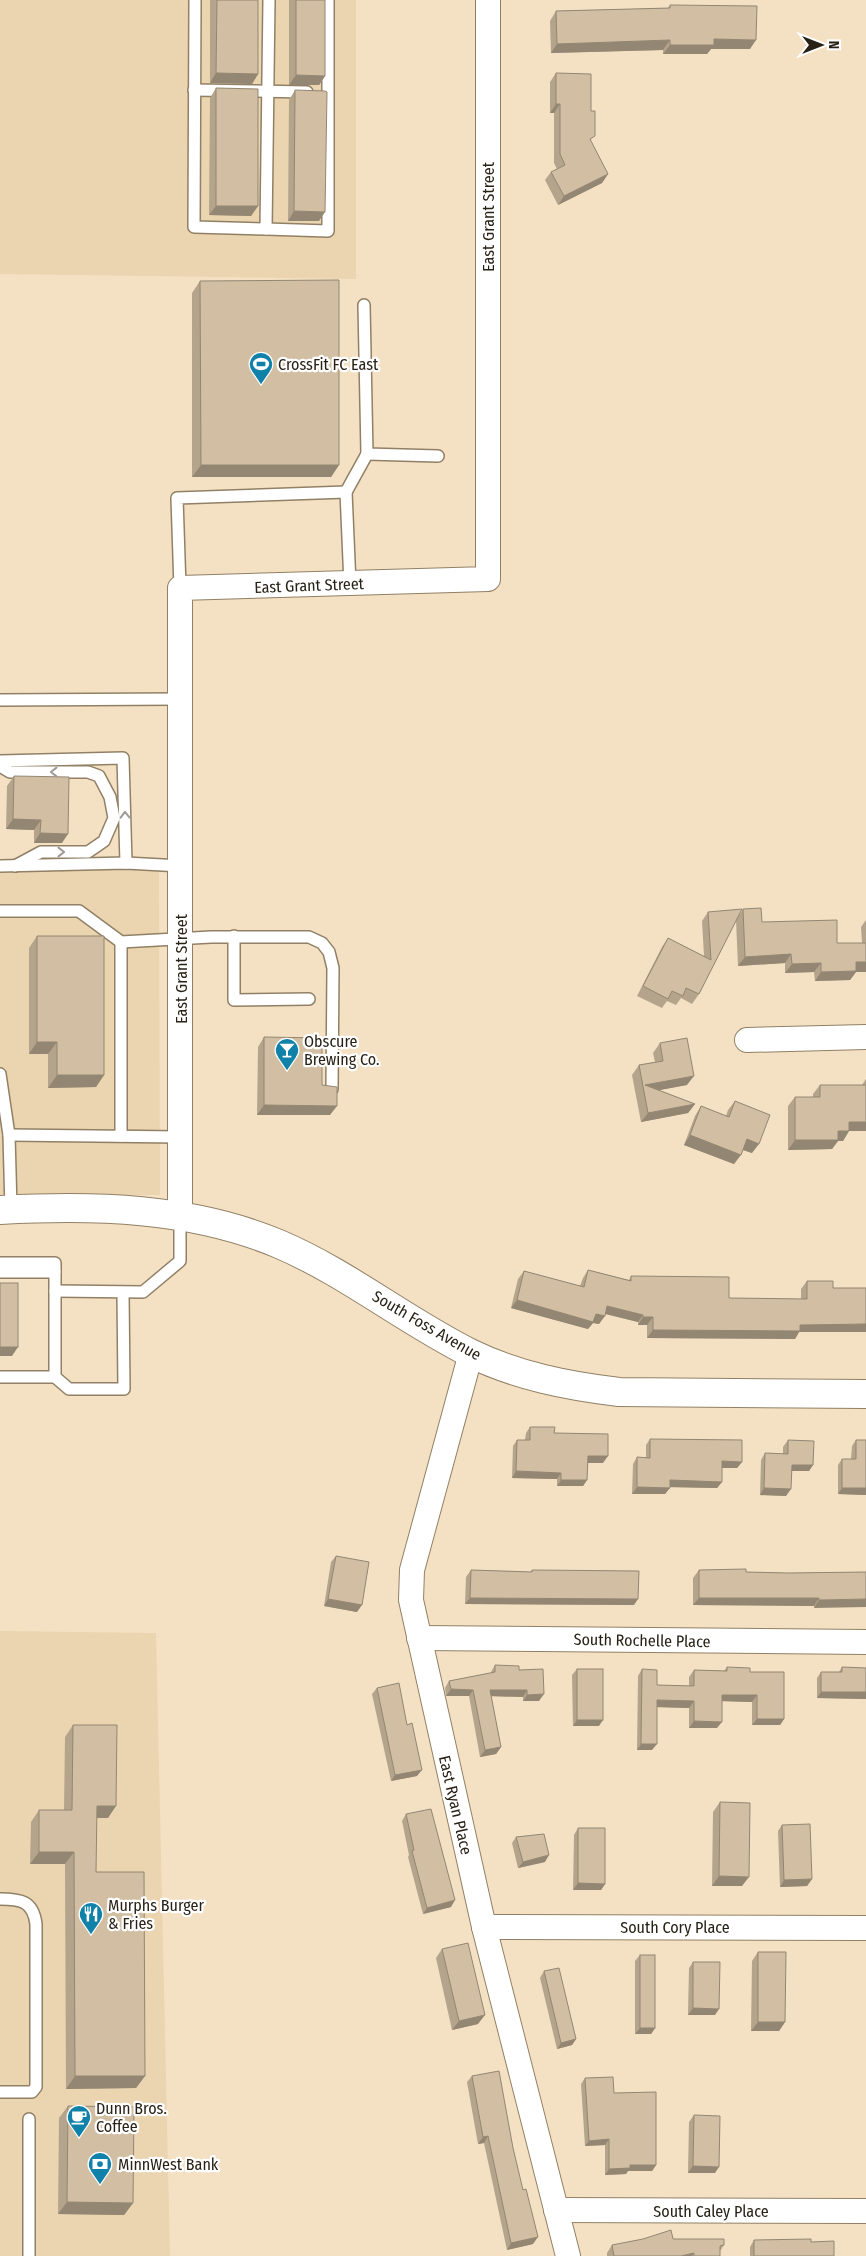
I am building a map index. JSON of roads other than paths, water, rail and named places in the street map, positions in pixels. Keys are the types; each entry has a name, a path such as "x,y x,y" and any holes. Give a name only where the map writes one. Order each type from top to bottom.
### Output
{"street":[{"name":"East Grant Street","path":"180,1216 180,588 488,579 488,0"},
{"path":"747,1040 866,1037"},
{"name":"South Foss Avenue","path":"5,1209 107,1208 180,1216 213,1223 269,1241 306,1256 471,1353 543,1380 580,1388 619,1392 866,1394"},
{"name":"East Ryan Place","path":"471,1353 412,1570 411,1600 484,1927 568,2256"},
{"name":"South Rochelle Place","path":"419,1638 866,1642"},
{"name":"South Cory Place","path":"484,1927 866,1928"},
{"name":"South Caley Place","path":"556,2210 866,2211"}],"lane":[{"path":"195,0 194,227 328,231 328,0"},
{"path":"266,229 269,0"},
{"path":"194,90 328,93"},
{"path":"350,584 346,492 367,454 364,305"},
{"path":"367,454 438,456"},
{"path":"180,588 177,498 346,492"},
{"path":"0,700 180,699"},
{"path":"0,761 123,758 126,863"},
{"path":"0,766 10,772 88,772 99,776 110,797 114,818 104,841 88,852 41,852 15,866"},
{"path":"0,866 126,863 180,866"},
{"path":"0,911 79,911 122,942 234,936 309,937 322,942 329,952 333,968 332,1089"},
{"path":"234,936 234,1000 309,999"},
{"path":"122,942 122,1136"},
{"path":"0,1074 9,1135 5,1209"},
{"path":"9,1135 180,1137"},
{"path":"55,1291 143,1292 180,1260 180,1216"},
{"path":"0,1263 54,1262 54,1377"},
{"path":"0,1272 55,1272"},
{"path":"0,1378 54,1377 68,1388 124,1389 123,1293"},
{"path":"0,1899 17,1899 27,1904 35,1914 36,1924 36,2087 32,2092 0,2092"},
{"path":"28,2119 29,2256"}],"place":[{"name":"CrossFit FC East","path":"261,385"},
{"name":"Obscure Brewing Co.","path":"287,1071"},
{"name":"Murphs Burger & Fries","path":"91,1935"},
{"name":"Dunn Bros. Coffee","path":"79,2138"},
{"name":"MinnWest Bank","path":"100,2185"}]}
